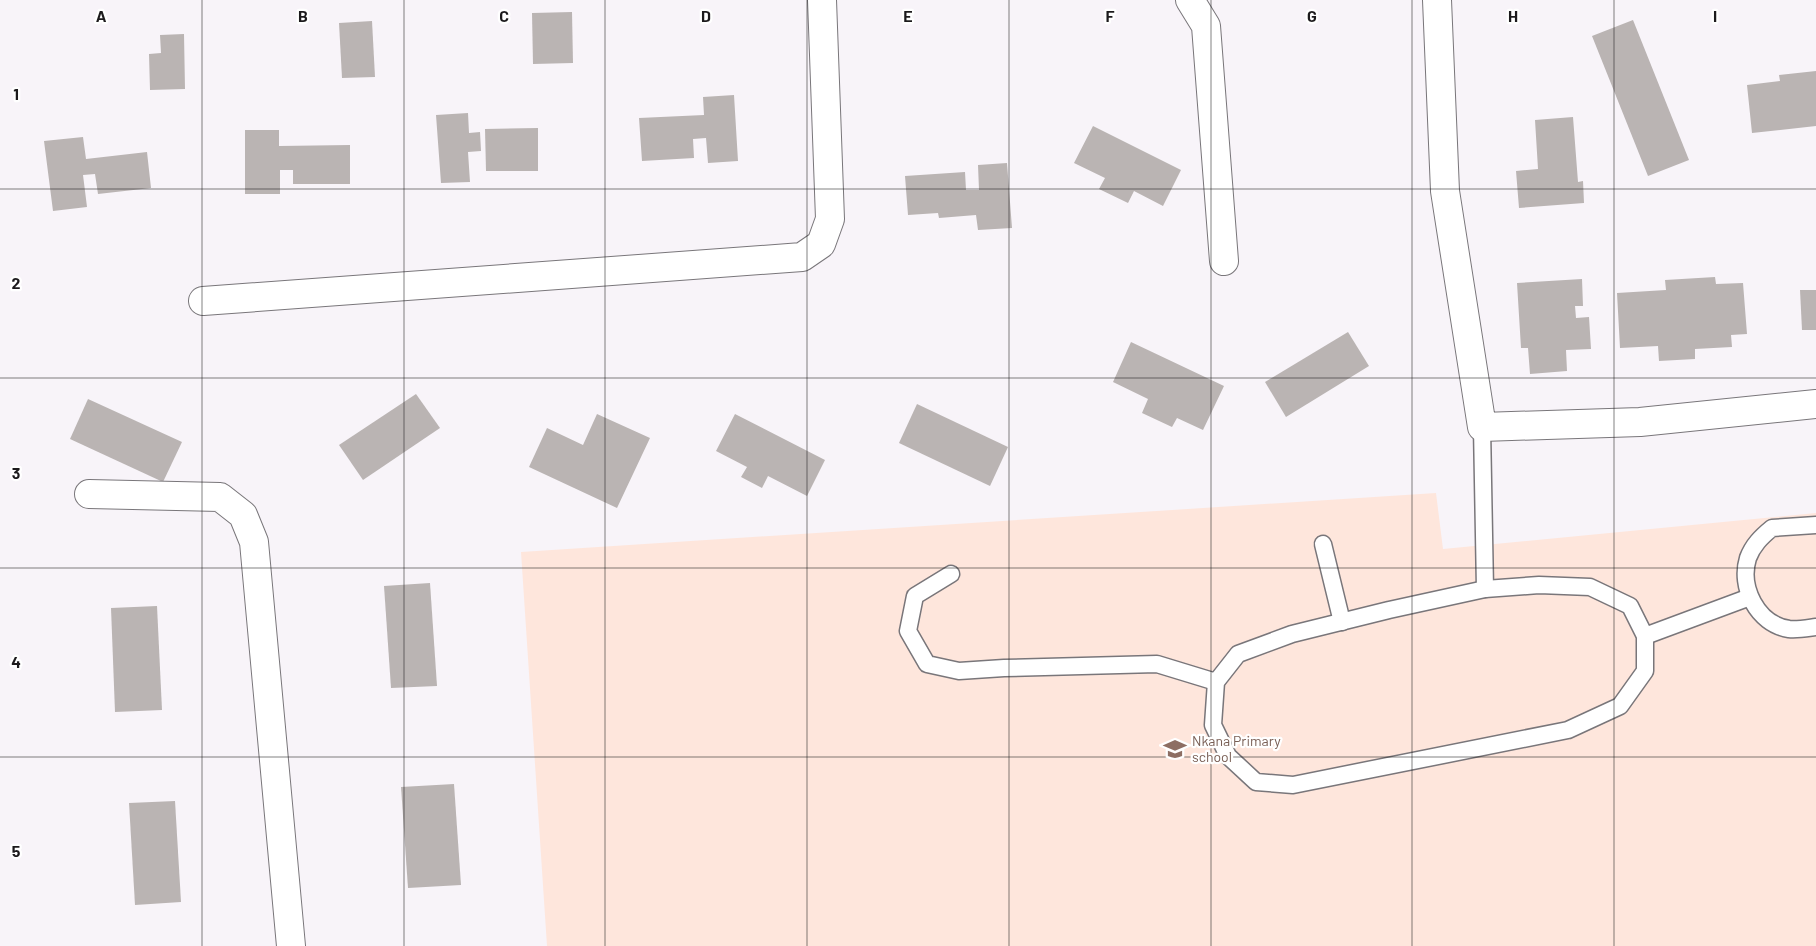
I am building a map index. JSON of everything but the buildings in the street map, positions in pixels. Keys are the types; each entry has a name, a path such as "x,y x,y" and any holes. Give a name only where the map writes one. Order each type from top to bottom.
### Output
{"street":[{"path":"203,301 802,257 821,244 830,219 822,0"},
{"path":"1190,0 1206,26 1224,261"},
{"path":"1437,0 1445,191 1482,427 1640,422 1816,404"},
{"path":"89,494 220,497 243,515 254,542 291,946"}],"lane":[{"path":"1482,427 1485,589"},
{"path":"1816,525 1772,528 1762,537 1751,552 1746,571 1746,584 1750,597 1765,618 1776,625 1789,629 1816,628"},
{"path":"1323,544 1342,622"},
{"path":"951,574 916,596 908,631 927,664 959,671 1157,664 1216,682"},
{"path":"1539,585 1590,586 1630,606 1645,636 1644,671 1620,706 1568,730 1294,785 1256,782 1228,756 1213,725 1216,682 1238,654 1292,634 1342,622 1485,589 1539,585"},
{"path":"1645,636 1750,597"}],"shaded area":[{"name":"Nkana Primary school","path":"1436,493 1443,549 1816,513 1816,946 547,946 521,552"}],"place":[{"name":"Nkana Primary school","path":"1175,749"}]}
